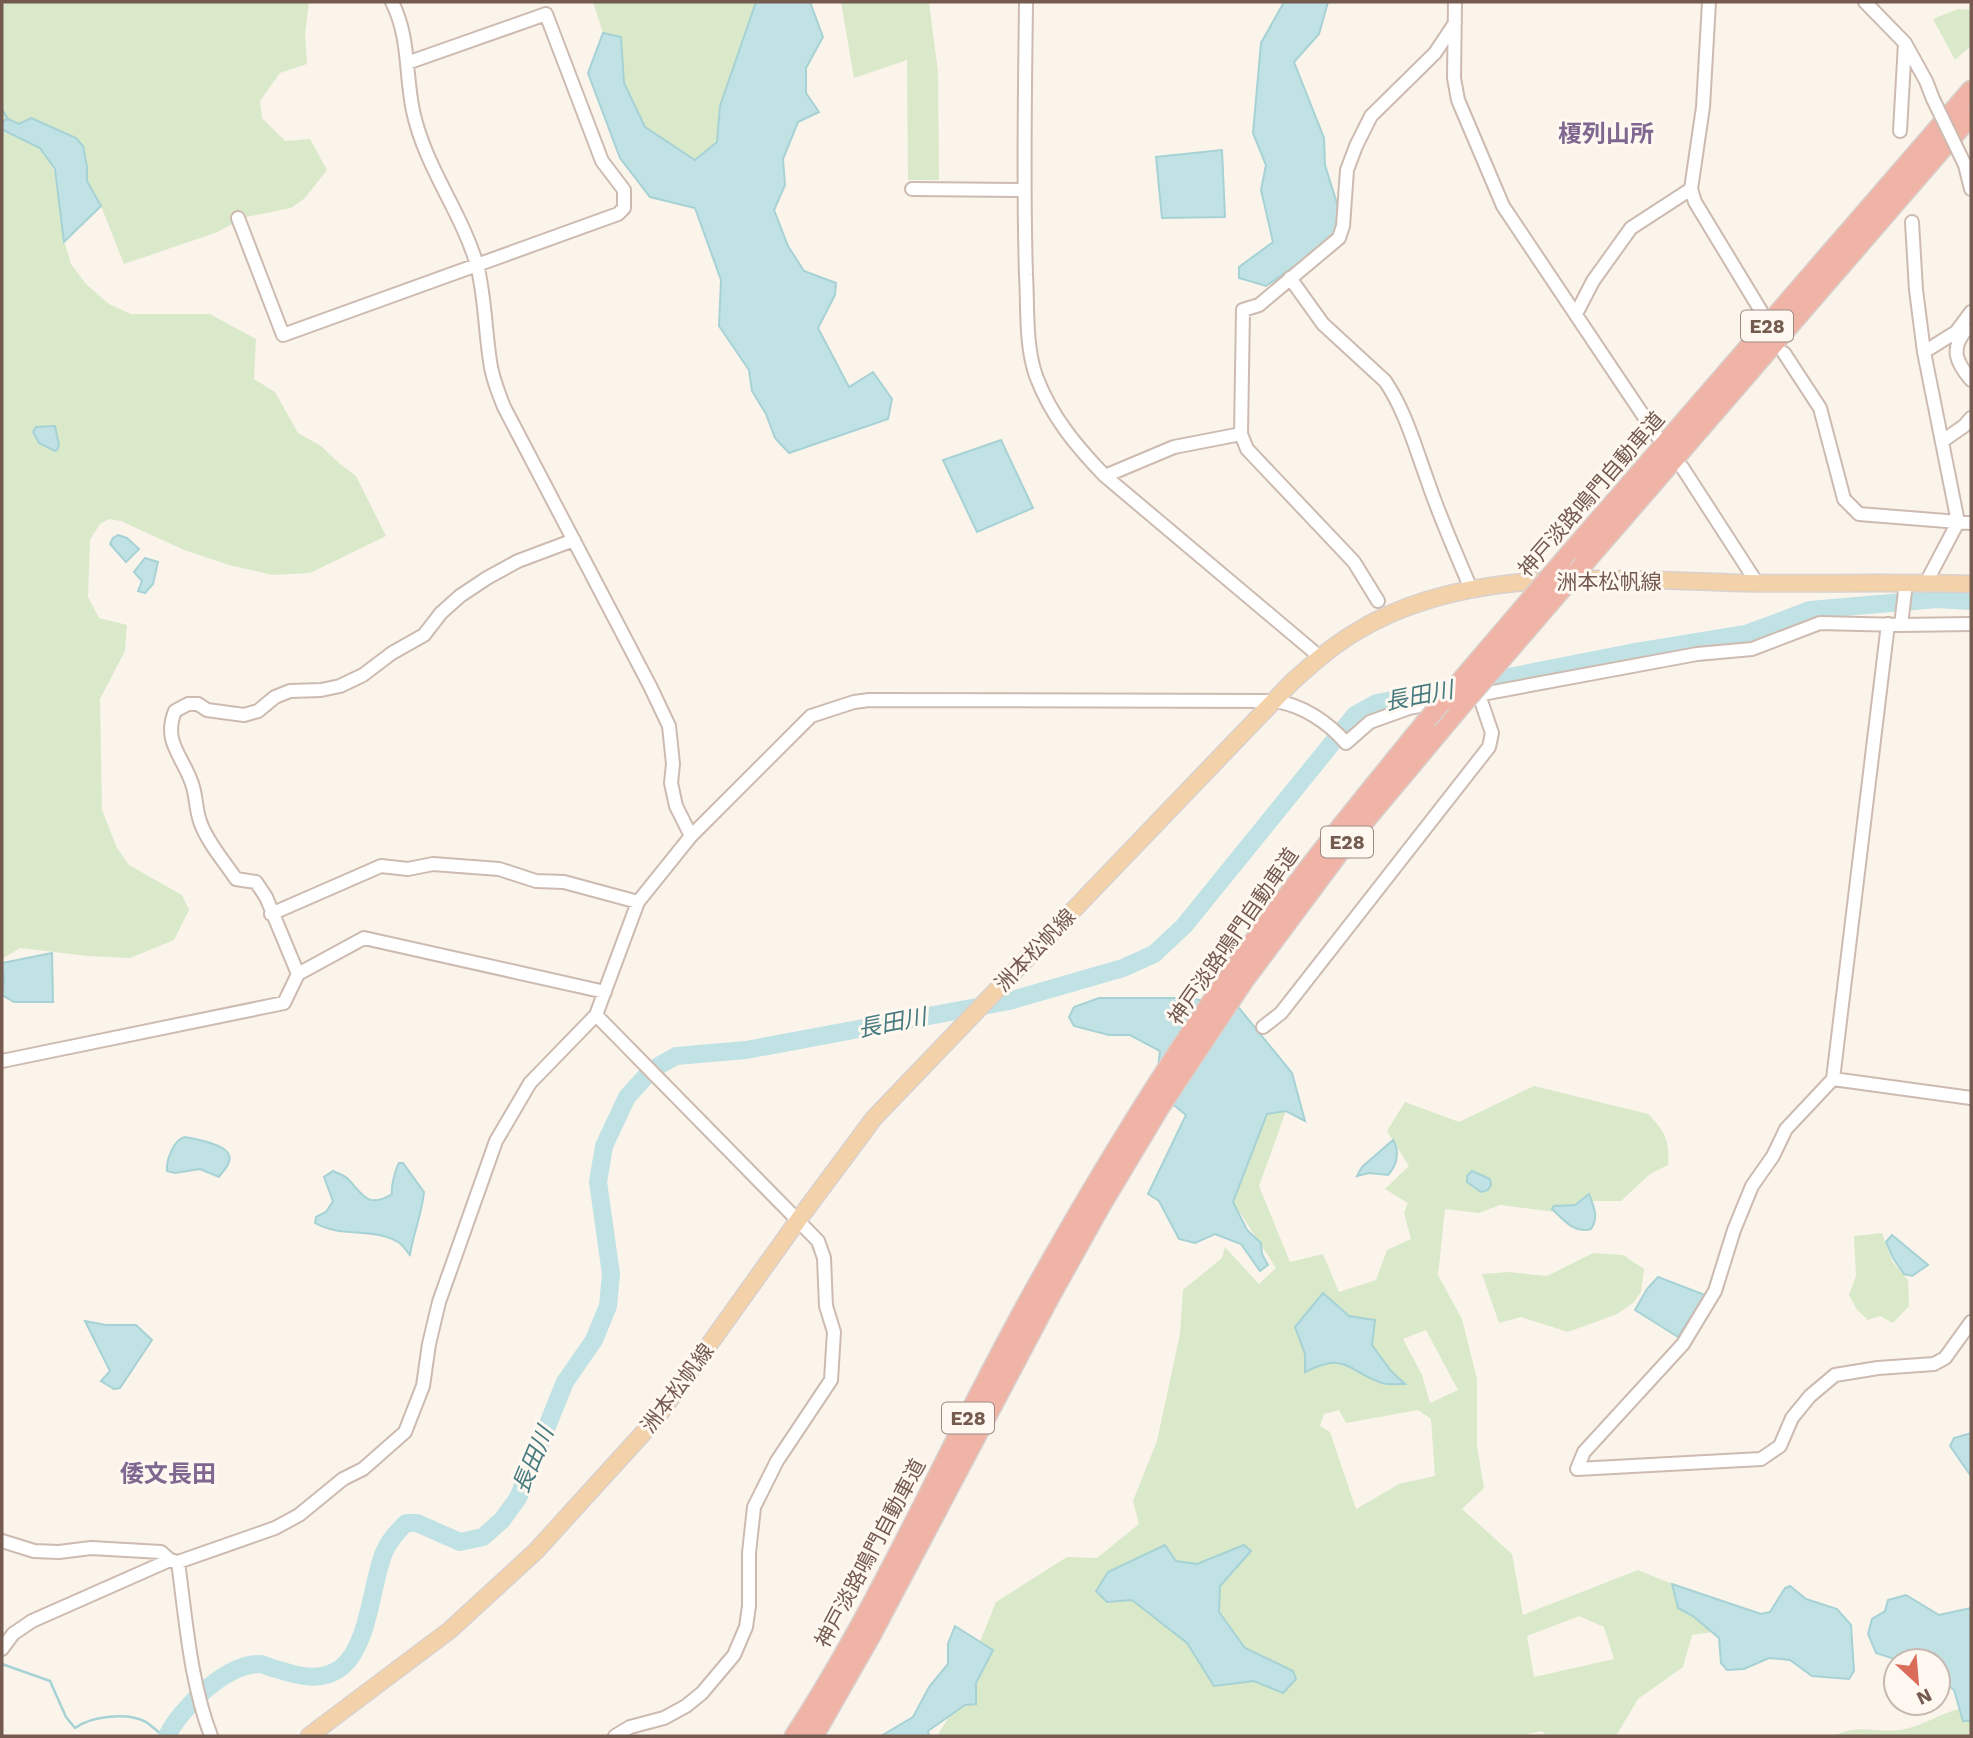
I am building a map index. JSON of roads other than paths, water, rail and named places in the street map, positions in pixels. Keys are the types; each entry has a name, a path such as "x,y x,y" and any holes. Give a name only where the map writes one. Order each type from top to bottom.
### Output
{"highway":[{"name":"神戸淡路鳴門自動車道","path":"794,1736 859,1627 1035,1288 1152,1105 1335,832 1562,562 1971,90"},
{"name":"神戸淡路鳴門自動車道","path":"1238,976 1458,710 1971,116"},
{"name":"神戸淡路鳴門自動車道","path":"814,1736 871,1636 1102,1204 1152,1105"}],"main road":[{"name":"洲本松帆線","path":"309,1736 450,1630 536,1551 656,1419 874,1118 1275,701 1320,657 1356,631 1386,616 1427,601 1501,584 1596,579 1971,584"}],"street":[{"path":"392,2 402,25 407,48 413,113 434,173 464,228 477,266 494,381 510,418 669,726 673,764 671,783 676,806 691,836"},
{"path":"1026,2 1024,190 1029,349 1036,376 1058,422 1105,476 1320,657"},
{"path":"1455,2 1454,79 1458,100 1503,206 1657,436"},
{"path":"1709,2 1703,107 1691,189 1695,202 1761,312"},
{"path":"1866,2 1905,43 1965,165 1971,189"},
{"path":"238,218 283,335 618,214 624,208 624,190 602,160 547,14 407,63"},
{"path":"1378,601 1354,562 1247,449 1241,434 1243,310 1259,305 1339,238 1342,233 1348,170 1371,116 1435,53 1455,23"},
{"path":"1900,131 1905,43"},
{"path":"912,189 1024,190"},
{"path":"1576,314 1593,281 1631,228 1691,189"},
{"path":"1912,222 1916,290 1924,352 1965,522 1929,577 1929,583"},
{"path":"1290,278 1323,324 1385,381 1392,391 1409,425 1428,484 1471,589"},
{"path":"1924,352 1956,332 1971,312"},
{"path":"1971,325 1957,341 1956,353 1960,367 1971,380"},
{"path":"1784,353 1820,408 1843,499 1859,514 1965,522"},
{"path":"1944,440 1971,418"},
{"path":"1105,476 1174,447 1241,434"},
{"path":"1682,467 1758,583"},
{"path":"298,974 266,897 256,882 236,879 202,827 194,804 193,787 170,737 170,723 175,711 198,704 207,710 244,715 258,711 275,697 290,691 340,686 424,635 441,613 487,578 518,561 574,540"},
{"path":"1906,583 1894,625 1833,1079 1786,1129 1773,1156 1752,1185 1734,1230 1715,1291 1683,1344 1584,1452 1577,1468 1761,1459 1780,1446 1792,1418 1810,1396 1835,1376 1878,1368 1934,1364 1945,1358 1971,1322"},
{"path":"2,1649 13,1634 32,1621 174,1561 275,1528 299,1515 343,1479 363,1469 405,1432 423,1386 439,1302 496,1140 530,1083 596,1015 638,902 691,836 811,716 854,702 1275,701 1290,704 1332,727 1346,743 1370,722 1409,708 1697,654 1752,649 1820,623 1971,624"},
{"path":"1264,1027 1281,1013 1489,747 1492,733 1479,695"},
{"path":"271,914 381,866 408,869 433,864 499,869 536,881 564,882 638,902"},
{"path":"2,1061 284,1003 298,974 364,938 605,992"},
{"path":"596,1015 818,1241 824,1258 825,1306 834,1332 831,1380 777,1461 754,1507 749,1553 749,1606 746,1627 734,1655 702,1693 686,1706 664,1718 630,1727 615,1736"},
{"path":"1833,1079 1971,1098"},
{"path":"2,1541 34,1551 58,1552 91,1548 160,1552 174,1561 194,1671 204,1718 211,1736"}],"water":[{"path":"756,2 810,2 823,37 806,68 806,93 819,112 798,122 783,159 785,185 774,210 788,246 804,271 836,283 835,295 818,328 849,387 873,372 892,399 888,419 789,453 775,438 766,414 752,391 749,370 719,326 721,280 695,208 650,197 620,158 588,73 603,33 621,37 624,83 645,127 695,160 717,142 720,106"},
{"path":"1284,2 1328,2 1319,34 1294,62 1324,138 1325,165 1339,210 1342,233 1266,286 1239,278 1239,267 1273,242 1261,190 1266,165 1253,133 1261,43"},
{"path":"31,118 76,138 83,146 87,181 101,206 64,242 55,169 40,148 2,128 3,121 8,119 19,124"},
{"path":"1222,150 1225,217 1162,218 1156,157"},
{"path":"55,426 59,445 55,451 39,443 33,432 36,427"},
{"path":"1001,440 1033,508 977,532 943,460"},
{"path":"118,535 127,538 139,549 126,562 110,544"},
{"path":"145,558 158,562 153,584 145,593 138,591 142,581 134,572"},
{"path":"52,953 53,1002 14,1002 2,995 2,963"},
{"path":"1099,998 1190,998 1239,1008 1292,1073 1305,1121 1286,1111 1267,1114 1233,1202 1247,1230 1261,1243 1262,1254 1268,1265 1260,1271 1241,1244 1215,1234 1195,1243 1179,1239 1159,1201 1148,1194 1186,1115 1169,1101 1160,1089 1160,1051 1130,1035 1109,1035 1074,1026 1069,1017 1074,1007"},
{"path":"185,1137 210,1143 227,1151 229,1161 219,1177 200,1169 175,1173 167,1171 171,1151 177,1142"},
{"path":"1393,1140 1396,1158 1388,1175 1369,1173 1357,1176 1362,1167"},
{"path":"399,1163 403,1163 424,1192 410,1255 400,1243 388,1237 335,1230 315,1223 316,1217 326,1212 333,1201 324,1177 333,1171 347,1178 362,1195 377,1200 392,1194"},
{"path":"1472,1171 1490,1179 1488,1190 1481,1192 1467,1182 1467,1176"},
{"path":"1589,1194 1595,1216 1591,1229 1574,1228 1552,1209 1554,1206 1575,1205"},
{"path":"1892,1235 1928,1265 1912,1276 1904,1274 1886,1242"},
{"path":"1658,1277 1705,1295 1678,1337 1635,1310 1647,1289"},
{"path":"1323,1293 1349,1316 1375,1320 1372,1345 1391,1371 1405,1384 1382,1383 1339,1363 1330,1363 1305,1372 1305,1354 1295,1327"},
{"path":"85,1321 106,1325 136,1325 152,1340 120,1388 114,1389 101,1381 110,1371"},
{"path":"1971,1433 1971,1476 1950,1446 1954,1438"},
{"path":"1165,1545 1176,1561 1197,1564 1244,1545 1251,1551 1220,1586 1219,1612 1245,1648 1293,1671 1296,1679 1283,1693 1254,1681 1214,1686 1187,1643 1132,1600 1107,1602 1096,1591 1108,1572"},
{"path":"1672,1584 1761,1614 1770,1612 1785,1588 1790,1586 1806,1599 1837,1609 1851,1625 1854,1671 1849,1679 1812,1676 1790,1660 1769,1658 1744,1669 1727,1670 1721,1663 1719,1638 1693,1616 1678,1608"},
{"path":"1906,1595 1939,1615 1971,1608 1971,1721 1963,1721 1952,1688 1952,1647 1882,1647 1882,1655 1876,1653 1868,1634 1872,1619 1885,1611 1888,1600"},
{"path":"955,1626 993,1650 976,1683 976,1704 965,1705 928,1731 929,1736 881,1736 913,1717 929,1687 948,1664 948,1644"}],"waterway":[{"path":"2,110 8,119"},
{"name":"長田川","path":"167,1736 183,1713 206,1689 234,1671 261,1664 293,1674 318,1677 342,1667 358,1645 384,1553 406,1523 417,1523 460,1542 483,1537 502,1520 518,1498 565,1382 594,1340 608,1306 611,1274 598,1182 604,1146 627,1097 660,1065 676,1056 746,1050 1009,1001 1123,968 1154,954 1184,926 1355,715 1377,703 1630,653 1746,634 1810,610 1937,599 1971,601"},
{"path":"2,1664 50,1681 66,1717 75,1728 100,1718 120,1716 146,1722 164,1736"}],"district":[{"name":"榎列山所","path":"1606,134"},
{"name":"倭文長田","path":"168,1474"}]}
